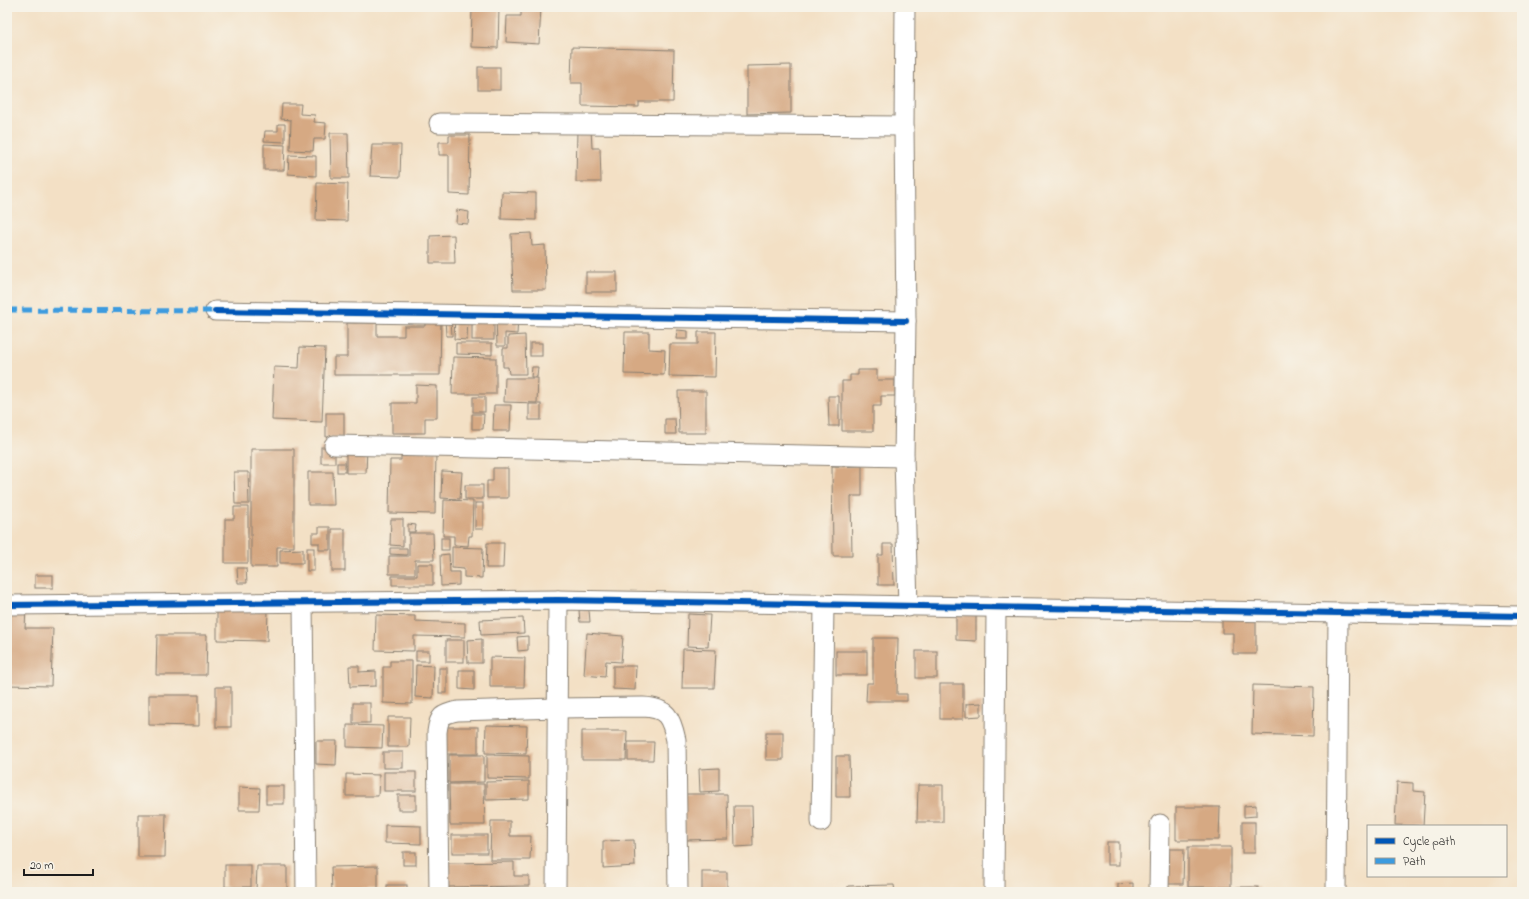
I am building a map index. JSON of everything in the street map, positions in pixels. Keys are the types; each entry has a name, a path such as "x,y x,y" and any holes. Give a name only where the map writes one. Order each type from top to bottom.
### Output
{"street":[{"path":"905,7 904,126 906,321 904,457 908,607"},
{"path":"439,123 904,126"},
{"path":"215,311 906,321"},
{"path":"334,445 904,457"},
{"path":"556,892 556,708 558,600"},
{"path":"7,604 558,600 1522,616"},
{"path":"303,603 306,892"},
{"path":"821,822 824,604"},
{"path":"994,892 996,608"},
{"path":"1336,892 1338,613"},
{"path":"439,892 438,722 442,716 458,711 556,708 654,708 665,712 669,718 673,725 676,740 678,892"},
{"path":"1159,892 1160,824"}],"building":[{"path":"472,7 499,7 498,48 471,47"},
{"path":"521,7 541,7 539,44 506,42 507,16 521,16"},
{"path":"572,47 674,50 673,102 639,102 639,107 582,106 582,83 571,83"},
{"path":"791,65 791,113 747,114 747,66"},
{"path":"478,67 500,67 500,90 478,90"},
{"path":"282,104 301,104 300,114 315,115 314,122 326,123 325,139 314,139 313,151 290,150 291,120 281,119"},
{"path":"278,124 285,124 285,142 264,141 265,131 278,131"},
{"path":"577,129 591,129 592,148 600,148 601,182 576,182"},
{"path":"330,133 348,133 349,178 331,178"},
{"path":"449,135 470,135 469,195 449,194 449,155 439,155 439,142 449,142"},
{"path":"264,144 285,145 284,170 264,170"},
{"path":"372,145 401,145 400,177 370,176"},
{"path":"289,155 316,156 316,176 288,174"},
{"path":"317,183 348,184 347,221 316,220"},
{"path":"502,192 536,193 536,220 501,219"},
{"path":"457,210 469,212 468,224 456,223"},
{"path":"531,233 532,246 545,245 546,290 513,290 511,234"},
{"path":"454,235 455,263 430,263 430,236"},
{"path":"586,272 617,272 617,292 586,292"},
{"path":"455,315 468,316 467,340 454,339"},
{"path":"472,315 494,315 494,340 472,340"},
{"path":"496,317 518,317 517,334 505,333 505,346 497,346"},
{"path":"425,318 441,318 440,375 334,375 334,357 347,357 347,323 377,323 377,336 404,336 404,326 425,326"},
{"path":"445,318 451,318 452,336 446,336"},
{"path":"677,330 688,331 688,339 676,339"},
{"path":"625,332 649,332 649,349 665,350 664,375 624,374"},
{"path":"698,332 716,332 715,377 669,376 670,344 698,344"},
{"path":"525,335 526,374 509,374 508,367 503,367 503,348 508,348 508,336"},
{"path":"456,343 492,343 492,355 456,354"},
{"path":"530,343 542,343 542,356 530,356"},
{"path":"300,347 325,348 322,422 272,420 274,367 299,368"},
{"path":"453,357 496,358 496,394 452,394"},
{"path":"532,367 538,367 537,377 531,377"},
{"path":"858,370 877,370 877,380 895,380 895,396 881,396 881,406 873,406 873,431 842,431 842,381 850,381 850,375 858,375"},
{"path":"505,378 538,378 537,403 504,402"},
{"path":"416,385 437,386 437,418 425,418 425,433 392,433 392,403 416,403"},
{"path":"678,391 706,391 706,433 679,433"},
{"path":"828,396 839,396 839,426 829,426"},
{"path":"473,397 485,397 485,412 473,412"},
{"path":"529,404 541,404 541,420 529,420"},
{"path":"494,405 511,405 510,431 493,431"},
{"path":"326,413 344,413 344,437 326,437"},
{"path":"472,414 484,414 483,429 472,429"},
{"path":"665,419 675,419 676,434 665,434"},
{"path":"321,447 335,447 335,463 321,463"},
{"path":"251,449 294,449 294,547 277,547 277,567 251,567"},
{"path":"346,449 367,449 366,473 346,473"},
{"path":"401,451 436,451 435,514 389,513 390,460 401,460"},
{"path":"337,463 345,463 345,472 337,472"},
{"path":"862,466 862,496 851,496 852,556 833,556 832,467"},
{"path":"493,468 508,468 508,498 487,498 487,481 493,481"},
{"path":"442,471 462,472 460,499 441,498"},
{"path":"234,472 248,472 249,504 235,504"},
{"path":"308,472 333,472 334,505 308,505"},
{"path":"465,485 483,485 483,499 465,499"},
{"path":"444,500 473,501 472,536 469,536 468,546 454,545 454,536 443,536"},
{"path":"475,503 483,503 483,529 475,529"},
{"path":"234,507 248,507 248,563 225,563 225,519 234,519"},
{"path":"391,519 403,519 403,546 390,545"},
{"path":"408,524 416,525 415,532 408,532"},
{"path":"319,527 330,527 330,550 319,550 319,543 312,543 312,533 319,533"},
{"path":"332,529 345,529 345,571 332,571"},
{"path":"409,533 433,533 434,560 415,560 415,574 389,574 389,556 409,556"},
{"path":"441,538 449,538 449,550 441,550"},
{"path":"487,543 504,543 503,568 486,568"},
{"path":"883,544 893,544 894,585 878,585 878,555 883,555"},
{"path":"452,547 483,548 482,578 464,577 464,569 452,568"},
{"path":"307,548 314,548 314,571 307,571"},
{"path":"390,548 407,548 407,555 390,554"},
{"path":"303,549 303,563 280,563 280,550"},
{"path":"449,554 450,572 459,572 459,585 441,586 440,555"},
{"path":"417,564 433,564 433,585 392,585 392,576 417,576"},
{"path":"237,568 246,568 247,583 238,583"},
{"path":"35,575 53,575 53,588 35,588"},
{"path":"7,609 26,609 25,628 53,628 51,686 7,685"},
{"path":"217,610 268,610 267,641 217,640"},
{"path":"579,610 589,610 590,622 580,622"},
{"path":"688,614 710,615 708,647 687,646"},
{"path":"376,615 415,616 415,621 465,623 465,637 414,636 414,651 375,650"},
{"path":"956,615 976,615 976,641 956,640"},
{"path":"1222,615 1256,615 1256,654 1233,654 1233,633 1222,633"},
{"path":"523,618 524,633 481,635 480,620"},
{"path":"587,633 623,636 621,662 606,661 605,677 584,675"},
{"path":"157,635 207,635 206,675 156,675"},
{"path":"528,636 528,650 518,651 517,637"},
{"path":"873,638 898,638 897,694 907,694 907,701 866,701 867,683 873,683"},
{"path":"482,639 482,663 468,663 467,640"},
{"path":"446,640 464,640 464,662 446,662"},
{"path":"683,649 716,650 714,688 682,688"},
{"path":"416,651 429,651 429,661 416,661"},
{"path":"836,651 867,651 867,675 836,675"},
{"path":"916,651 937,651 937,678 916,678"},
{"path":"490,657 525,658 524,687 490,687"},
{"path":"390,661 412,661 412,704 383,703 383,667 390,667"},
{"path":"416,665 434,666 433,698 415,697"},
{"path":"349,666 359,666 359,672 376,671 376,686 350,687"},
{"path":"613,666 636,666 635,690 613,689"},
{"path":"439,668 447,668 447,693 439,693"},
{"path":"459,670 474,670 474,690 459,689"},
{"path":"940,684 963,684 963,719 940,719"},
{"path":"1253,685 1314,687 1313,736 1252,734"},
{"path":"216,687 231,687 231,727 216,727"},
{"path":"149,695 199,695 199,726 149,725"},
{"path":"353,703 370,703 370,723 353,723"},
{"path":"981,703 981,716 966,717 966,704"},
{"path":"388,717 410,717 409,747 388,747"},
{"path":"347,725 383,726 382,748 347,747"},
{"path":"486,725 527,726 526,754 485,753"},
{"path":"443,727 478,727 478,754 443,754"},
{"path":"582,731 627,731 626,760 582,760"},
{"path":"766,732 783,732 783,760 766,760"},
{"path":"316,741 337,741 336,765 316,764"},
{"path":"628,742 654,742 653,760 628,760"},
{"path":"383,752 403,752 403,768 383,768"},
{"path":"449,755 484,755 484,782 449,783"},
{"path":"487,755 529,756 529,779 487,778"},
{"path":"836,756 849,756 850,797 836,797"},
{"path":"719,768 719,791 700,792 699,769"},
{"path":"384,772 416,772 416,791 384,791"},
{"path":"346,774 379,775 378,796 346,796"},
{"path":"529,781 529,799 486,800 486,782"},
{"path":"1397,782 1413,783 1413,791 1425,792 1423,825 1395,825"},
{"path":"449,784 484,784 485,825 450,825"},
{"path":"918,785 943,785 943,822 917,822"},
{"path":"266,786 284,786 284,804 266,804"},
{"path":"239,787 260,788 259,810 239,810"},
{"path":"684,794 727,794 728,839 685,840"},
{"path":"398,795 416,795 416,810 398,810"},
{"path":"1256,805 1256,816 1244,817 1244,806"},
{"path":"734,806 752,806 753,846 735,847"},
{"path":"1176,807 1220,807 1219,840 1176,840"},
{"path":"138,814 166,814 165,857 138,857"},
{"path":"491,821 510,821 510,836 531,836 530,860 490,860"},
{"path":"1242,822 1255,822 1255,853 1242,853"},
{"path":"385,825 421,826 421,844 385,843"},
{"path":"452,835 487,835 487,853 452,853"},
{"path":"634,840 635,866 603,868 603,841"},
{"path":"1107,842 1119,842 1119,865 1107,865"},
{"path":"1188,847 1231,847 1231,887 1188,887"},
{"path":"1166,849 1184,849 1183,884 1166,884"},
{"path":"403,852 416,852 416,865 403,865"},
{"path":"514,862 514,876 529,876 529,886 447,887 447,863"},
{"path":"225,865 251,865 251,887 225,887"},
{"path":"257,866 287,866 287,892 256,892"},
{"path":"378,866 378,889 354,889 354,892 332,892 331,867"},
{"path":"702,872 727,872 727,892 702,892"},
{"path":"1133,883 1133,892 1118,892 1118,884"},
{"path":"387,885 407,885 407,892 387,892"},
{"path":"894,885 895,892 848,892 848,886"},
{"path":"1237,887 1258,887 1258,892 1237,892"},
{"path":"1166,888 1204,888 1204,892 1166,892"},
{"path":"483,889 534,889 534,892 483,892"},
{"path":"481,890 481,892 447,892 447,891"}],"marked path":[{"path":"7,310 215,311"}],"cycle path":[{"path":"215,311 906,321"},
{"path":"7,605 558,600 1522,616"}]}
